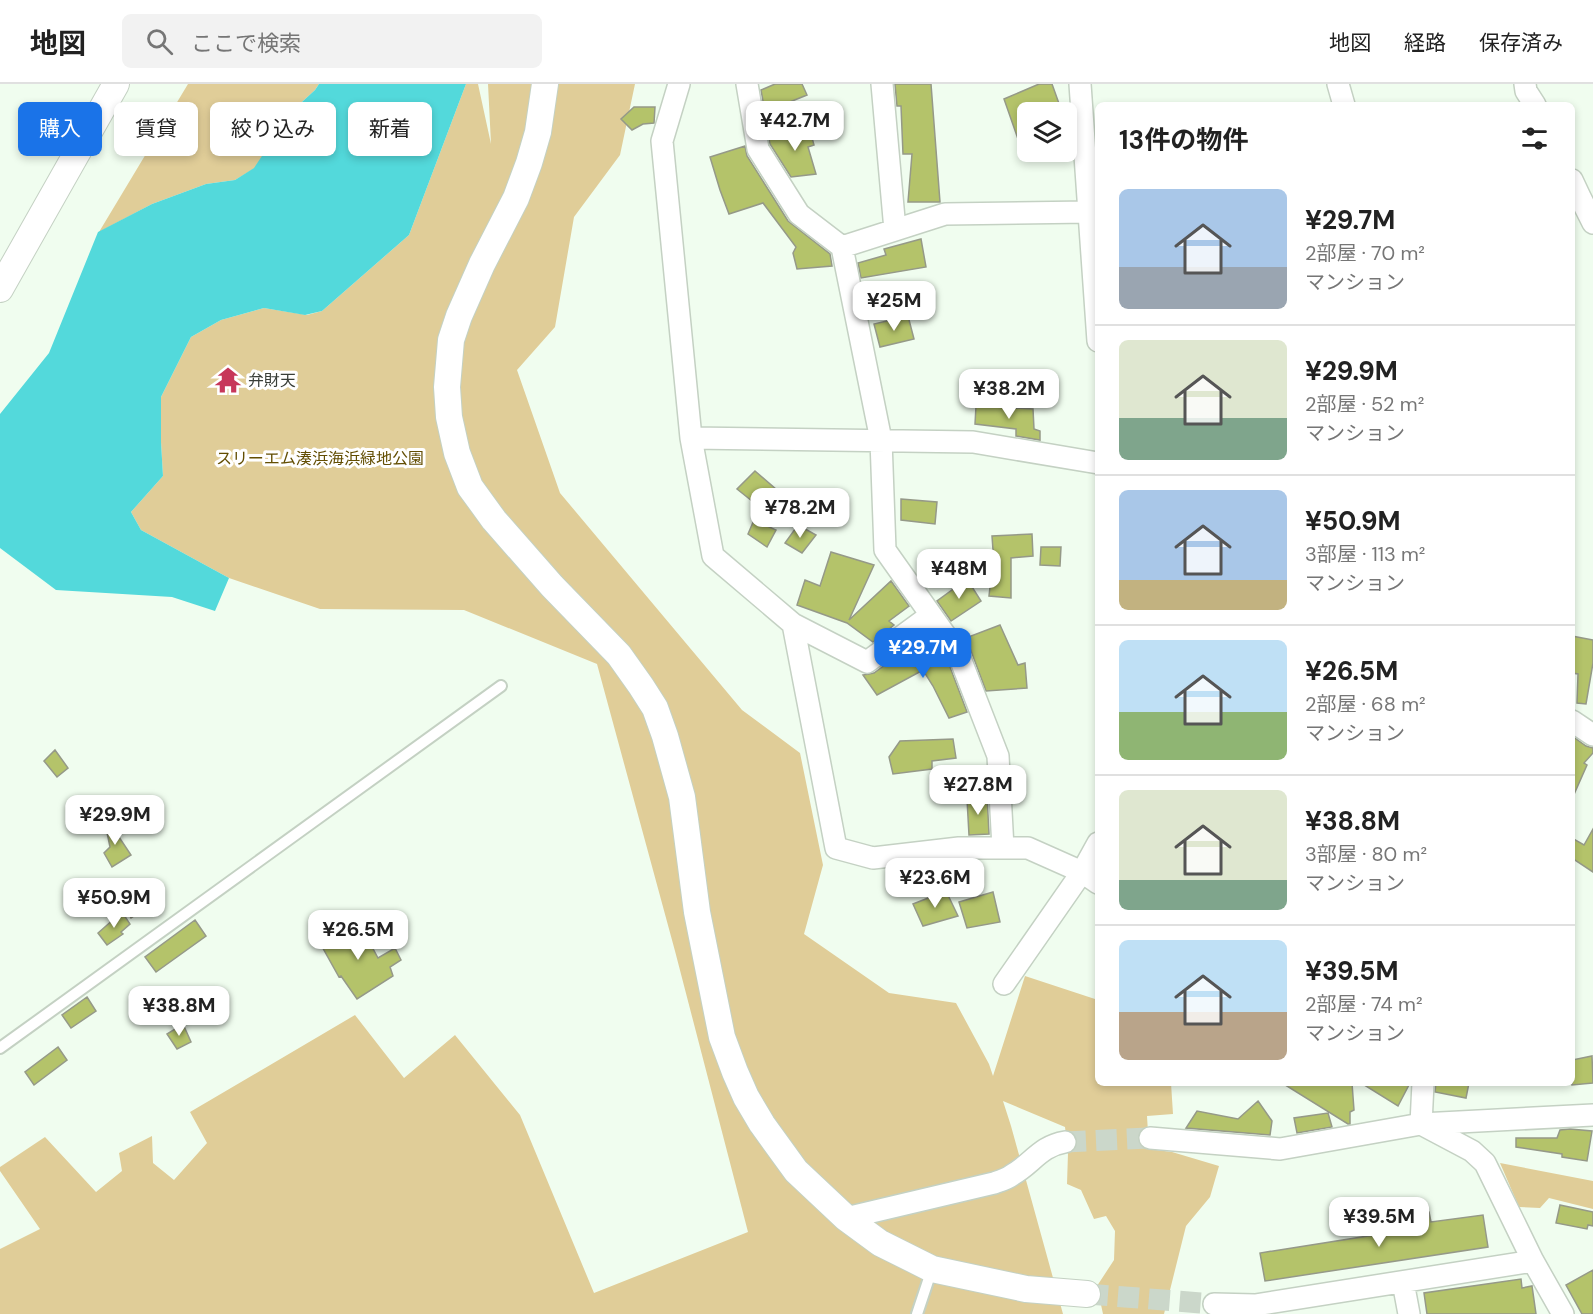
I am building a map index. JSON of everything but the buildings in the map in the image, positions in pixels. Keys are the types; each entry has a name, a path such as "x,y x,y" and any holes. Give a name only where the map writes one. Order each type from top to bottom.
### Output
{"street":[{"path":"0,289 116,84"},
{"path":"545,84 538,132 529,163 516,198 477,274 459,316 452,340 447,387 449,417 457,453 470,488 494,520 552,586 619,655 655,708 681,797 698,912 722,1037 746,1097 762,1124 796,1171 846,1218 880,1243 932,1269 1026,1289 1087,1294"},
{"path":"679,84 662,141 691,438 713,556 793,624 867,662 931,615"},
{"path":"747,84 759,149 799,214 842,247 881,440 885,550 958,653 998,756 1003,848"},
{"path":"882,84 895,230"},
{"path":"1080,84 1095,298"},
{"path":"1338,84 1343,102"},
{"path":"1525,84 1526,91 1533,102"},
{"path":"1575,194 1593,223"},
{"path":"842,247 945,214 1089,212"},
{"path":"691,438 973,442 1095,462"},
{"path":"793,624 836,848 873,858 959,848 1028,848 1090,877"},
{"path":"1575,724 1593,735"},
{"path":"1004,984 1090,877 1095,856"},
{"path":"1421,1124 1423,1086"},
{"path":"1149,1138 1280,1149 1421,1124 1593,1115"},
{"path":"1421,1124 1472,1151 1485,1163 1533,1261 1563,1314"},
{"path":"846,1218 994,1183 1013,1175 1042,1150 1065,1142"},
{"path":"1214,1304 1256,1310 1403,1282 1533,1261"},
{"path":"1403,1282 1409,1314"}],"lane":[{"path":"0,1048 501,686"},
{"path":"916,1314 932,1269"}],"green space":[{"path":"188,84 319,84 302,102 210,102 210,156 263,156 255,168 235,180 206,184 152,204 99,232 145,156 198,156 198,102 177,102"},
{"name":"スリーエム湊浜海浜緑地公園","path":"466,84 478,84 491,144 488,84 635,84 620,155 574,217 555,327 517,370 560,493 742,710 800,753 823,865 804,934 889,993 956,1003 989,1064 993,1076 1025,976 1095,999 1095,1086 1171,1086 1173,1114 1147,1116 1149,1149 1172,1152 1219,1166 1210,1197 1186,1226 1164,1314 1103,1314 1097,1286 1114,1260 1115,1231 1106,1216 1094,1219 1081,1190 1067,1184 1068,1153 1065,1127 1003,1101 1063,1314 0,1314 0,1249 40,1229 0,1171 0,1167 45,1137 96,1192 122,1171 119,1153 152,1136 153,1163 174,1180 207,1143 190,1112 355,1015 404,1078 455,1035 520,1115 594,1293 748,1232 597,664 464,610 320,609 229,578 141,530 131,512 163,476 161,397 191,337 221,320 264,308 307,315 322,311 409,235"},
{"path":"1500,1163 1593,1181 1593,1209 1549,1198 1540,1208 1519,1207"}],"water":[{"path":"319,84 466,84 409,235 322,311 305,315 264,308 221,320 191,337 161,397 163,476 131,512 141,530 229,578 215,611 172,597 56,590 0,548 0,414 49,353 98,232 152,204 206,184 235,180 254,168 262,156 336,156 336,102 302,102"}],"tunnel":[{"path":"1065,1142 1150,1138"},
{"path":"1087,1294 1214,1304"}],"place":[{"name":"弁財天","path":"228,380"}]}
